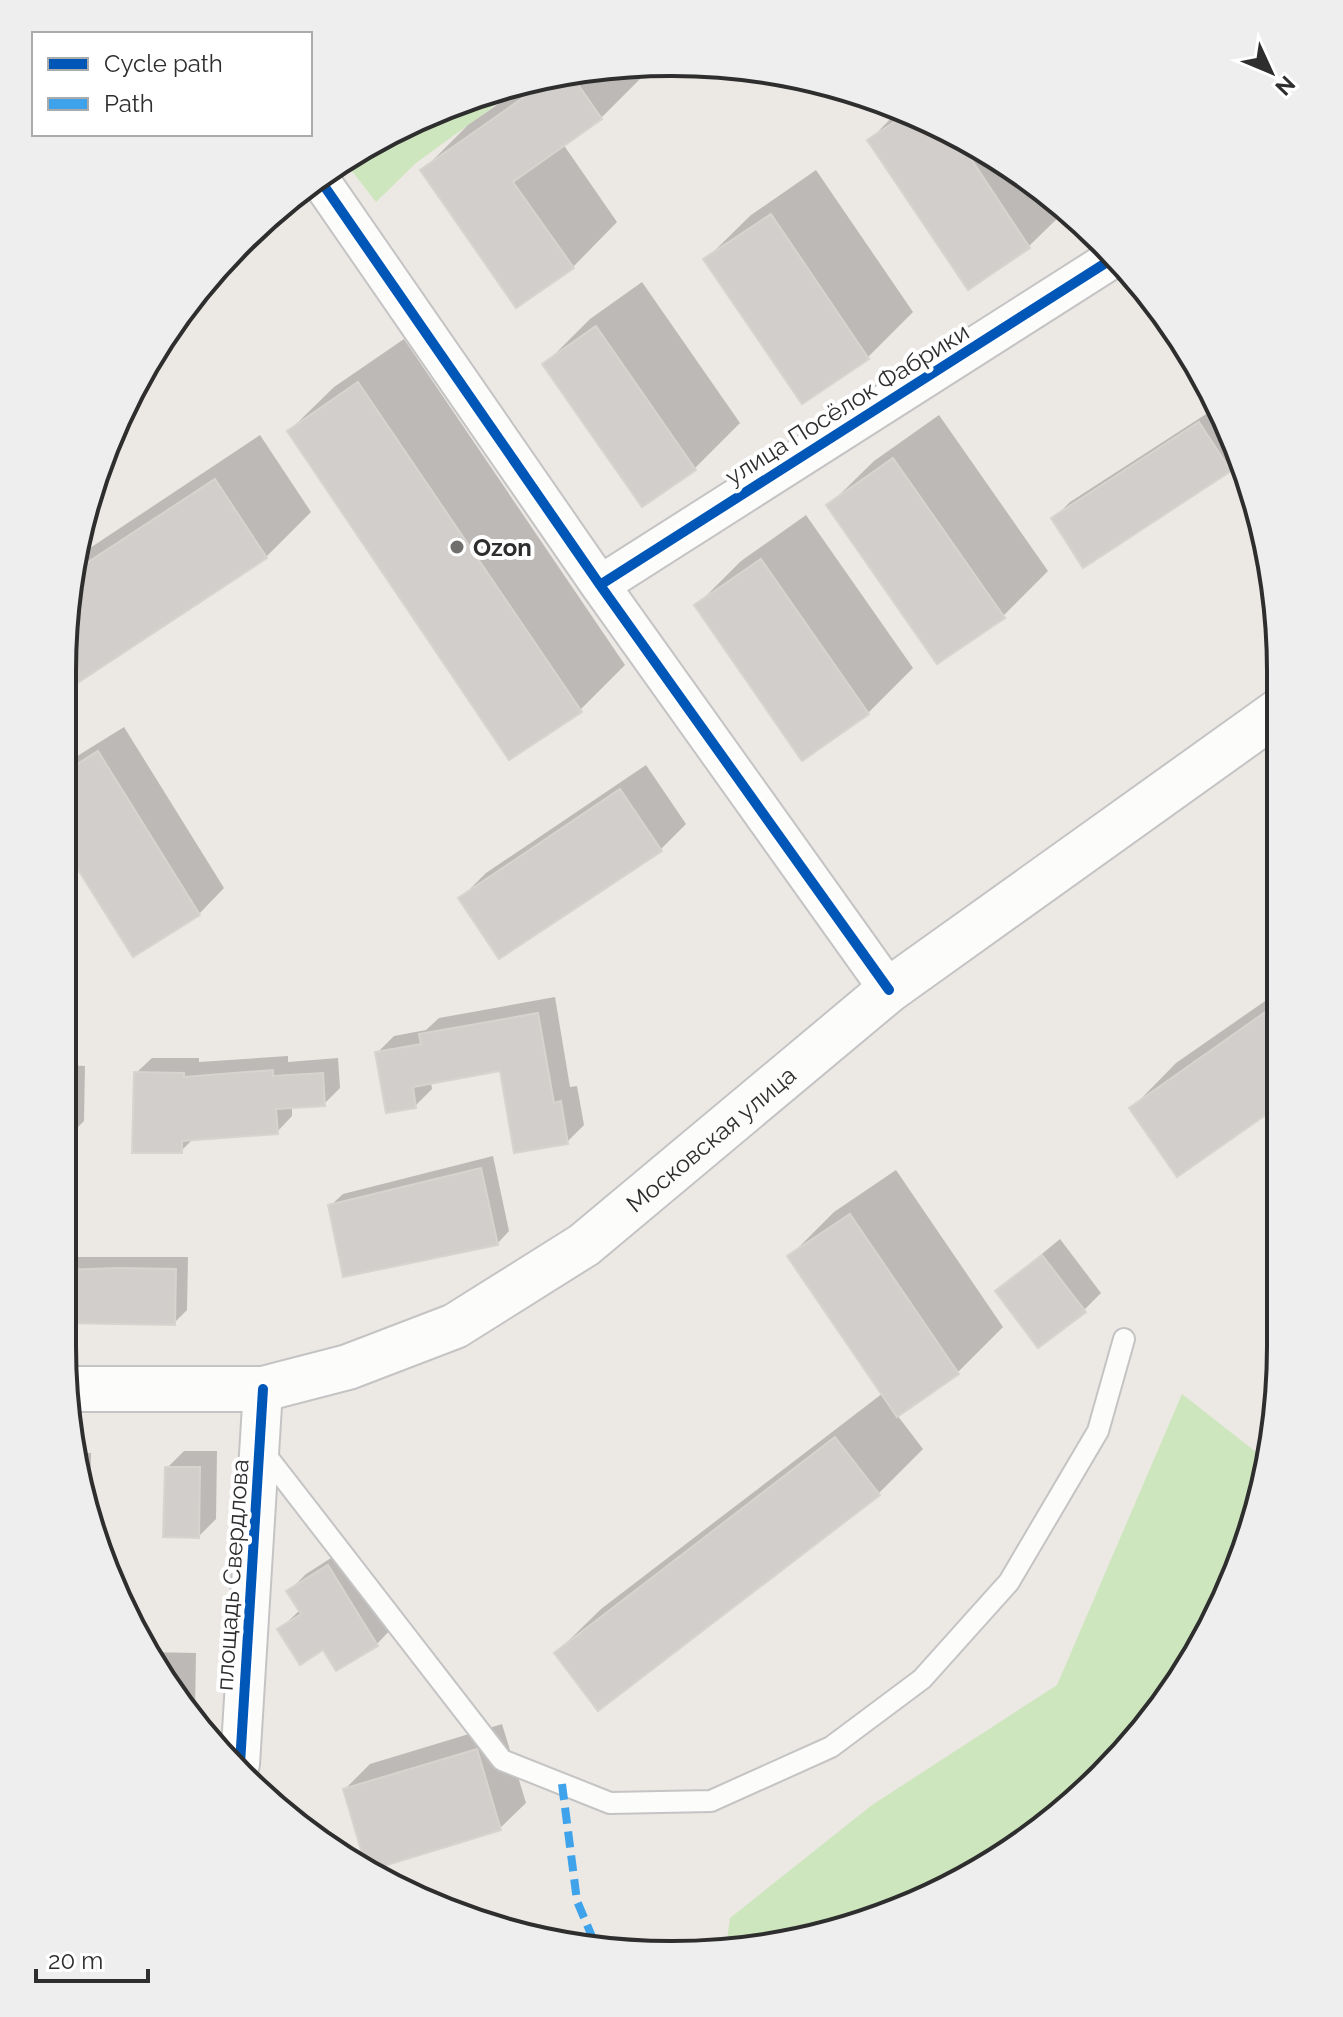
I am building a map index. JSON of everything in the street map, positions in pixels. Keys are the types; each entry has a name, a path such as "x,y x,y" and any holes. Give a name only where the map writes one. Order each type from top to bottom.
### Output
{"main road":[{"name":"Московская улица","path":"78,1389 263,1389 348,1367 455,1326 584,1245 889,990 1267,720"}],"street":[{"path":"325,187 600,585 889,990"},
{"name":"улица Посёлок Фабрики","path":"600,585 1105,263"},
{"name":"площадь Свердлова","path":"240,1756 263,1389"}],"lane":[{"path":"260,1447 502,1760 610,1803 711,1801 831,1747 922,1679 961,1636 1009,1582 1098,1431 1124,1339"}],"green space":[{"path":"501,101 416,163 376,202 351,170 408,137"},
{"path":"1182,1394 1257,1453 1256,1462 1235,1537 1206,1609 1167,1676 1119,1738 1093,1767 1034,1818 1002,1841 935,1880 826,1921 727,1938 730,1918 872,1805 1057,1685"}],"building":[{"path":"577,84 602,119 513,182 574,268 516,308 420,170 530,93"},
{"path":"897,120 969,156 1030,248 968,290 867,140"},
{"path":"771,214 869,359 802,404 703,259"},
{"path":"596,326 696,470 642,507 542,364"},
{"path":"358,382 582,712 509,760 287,431"},
{"path":"1199,422 1231,471 1083,568 1051,518"},
{"path":"893,458 1005,618 937,664 826,505"},
{"path":"215,479 267,558 76,684 77,633 86,564"},
{"path":"761,559 869,714 802,761 694,605"},
{"path":"98,751 200,915 133,957 76,866 76,765"},
{"path":"620,789 662,851 499,959 458,898"},
{"path":"1267,1011 1267,1114 1177,1177 1129,1108"},
{"path":"538,1013 554,1103 561,1101 568,1144 514,1153 500,1071 413,1087 416,1108 386,1113 375,1052 421,1044 419,1034"},
{"path":"273,1070 273,1076 323,1073 325,1106 276,1109 278,1134 182,1141 182,1153 132,1153 134,1072 184,1073 184,1077"},
{"path":"481,1168 498,1245 343,1277 328,1205"},
{"path":"850,1214 959,1374 897,1417 787,1256"},
{"path":"1042,1255 1086,1312 1038,1348 995,1291"},
{"path":"176,1269 175,1325 76,1323 76,1270"},
{"path":"835,1437 880,1495 598,1711 554,1653"},
{"path":"165,1467 200,1467 199,1538 163,1537"},
{"path":"328,1565 378,1646 336,1671 323,1650 300,1665 277,1629 301,1614 286,1591"},
{"path":"477,1749 501,1830 383,1866 362,1854 343,1789"}],"marked path":[{"path":"562,1784 577,1901 592,1936"}],"cycle path":[{"path":"325,187 600,585 889,990"},
{"path":"600,585 1105,263"},
{"path":"240,1756 263,1389"}],"place":[{"name":"Ozon","path":"457,547"}]}
